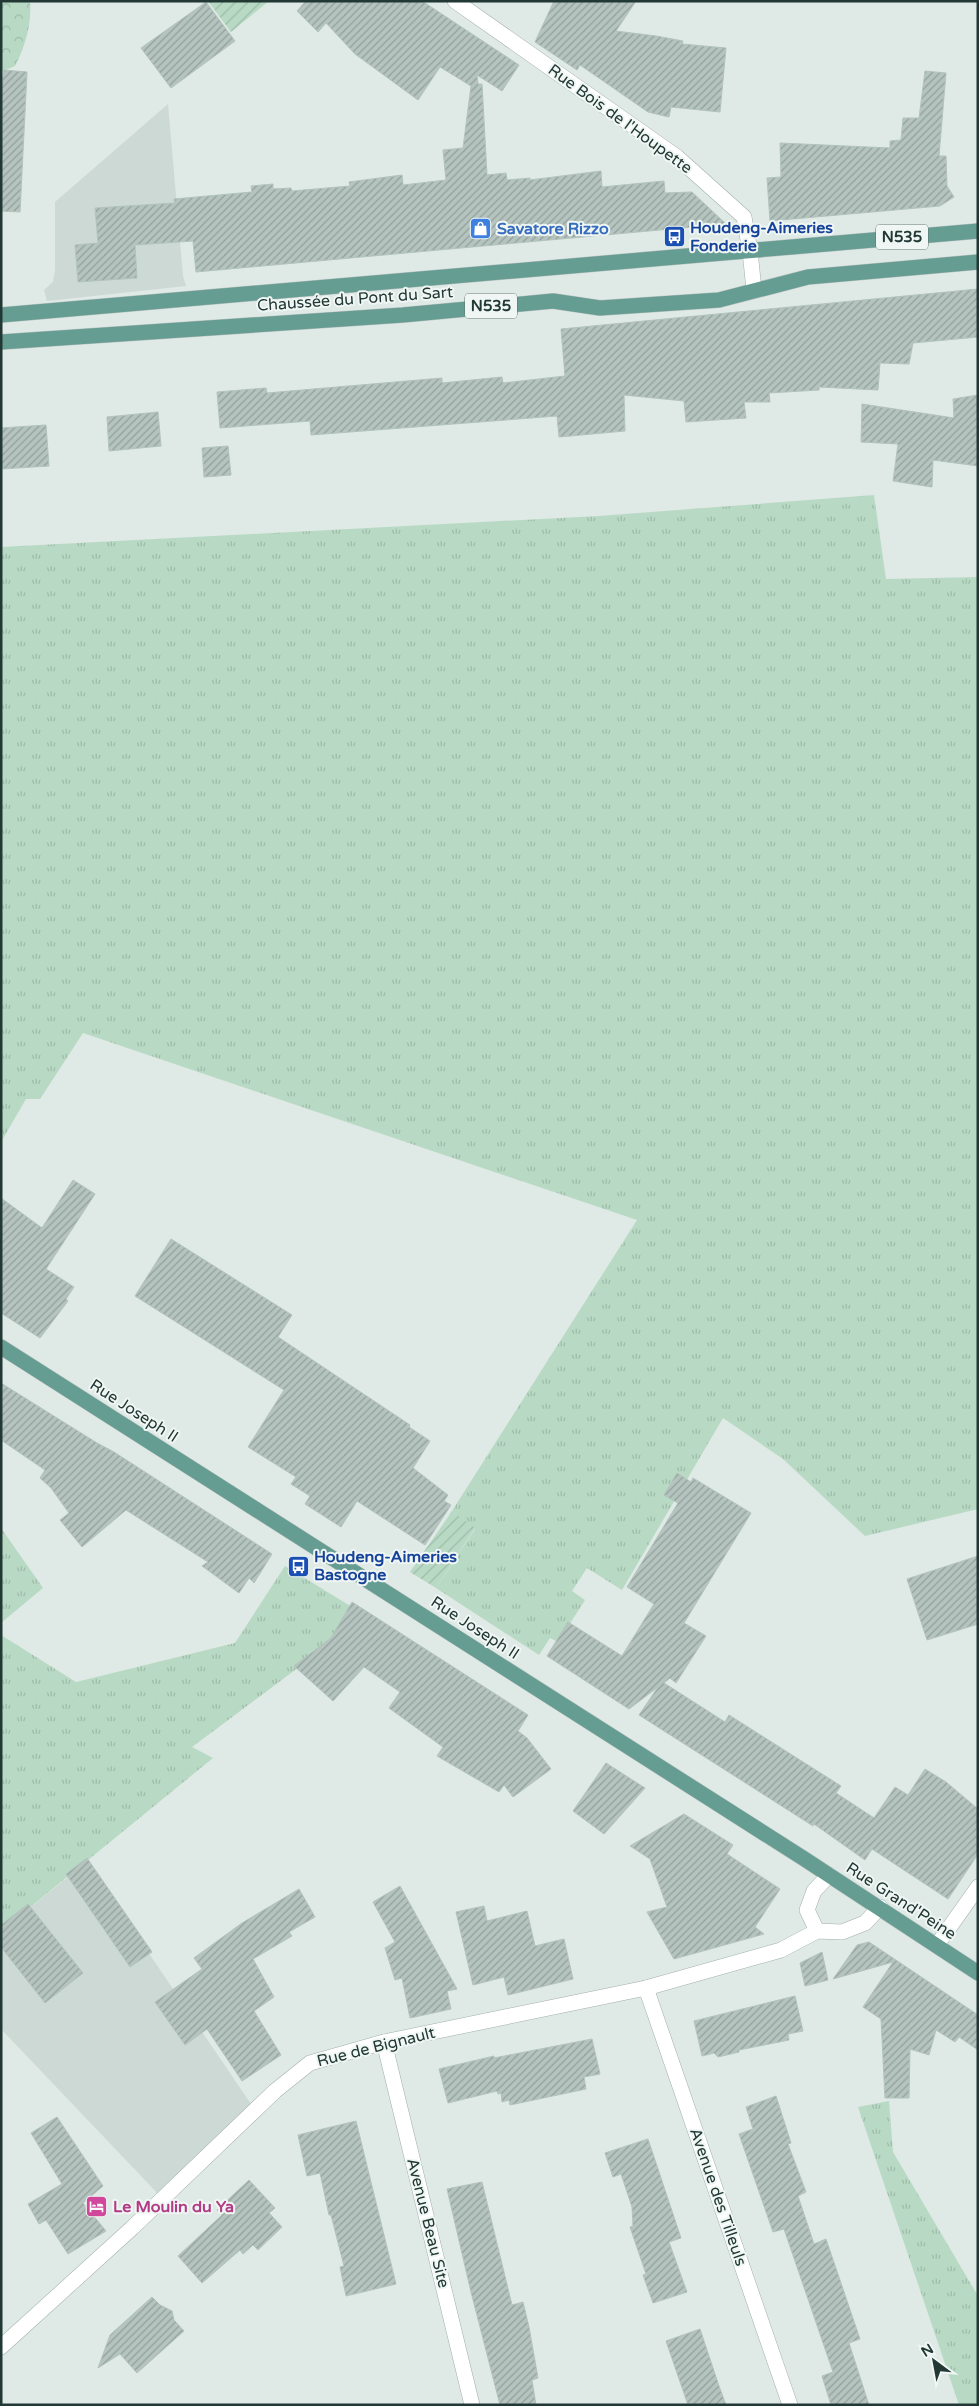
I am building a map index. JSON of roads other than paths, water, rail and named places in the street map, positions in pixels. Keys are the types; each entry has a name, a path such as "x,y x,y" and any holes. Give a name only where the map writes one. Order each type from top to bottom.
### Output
{"main road":[{"name":"Chaussée du Pont du Sart","path":"1,315 978,231"},
{"name":"Chaussée du Pont du Sart","path":"1,342 393,315 552,301 610,308 719,300 808,277 978,262"},
{"name":"Rue Joseph II","path":"1,1347 829,1875"},
{"name":"Rue Grand'Peine","path":"829,1875 978,1973"}],"street":[{"name":"Rue Bois de l'Houpette","path":"455,1 676,157 744,217 754,290"},
{"path":"829,1875 814,1891 807,1910 817,1931 842,1932 865,1923 880,1908"},
{"path":"937,1945 978,1886"},
{"name":"Rue de Bignault","path":"1,2347 132,2228 275,2090 310,2063 384,2042 646,1988 781,1950 817,1931"},
{"name":"Avenue des Tilleuls","path":"646,1988 790,2405"},
{"name":"Avenue Beau Site","path":"384,2042 472,2405"}],"place":[{"name":"Savatore Rizzo","path":"481,229"},
{"name":"Houdeng-Aimeries Fonderie","path":"674,237"},
{"name":"Houdeng-Aimeries Bastogne","path":"298,1566"},
{"name":"Le Moulin du Ya","path":"97,2207"}]}
